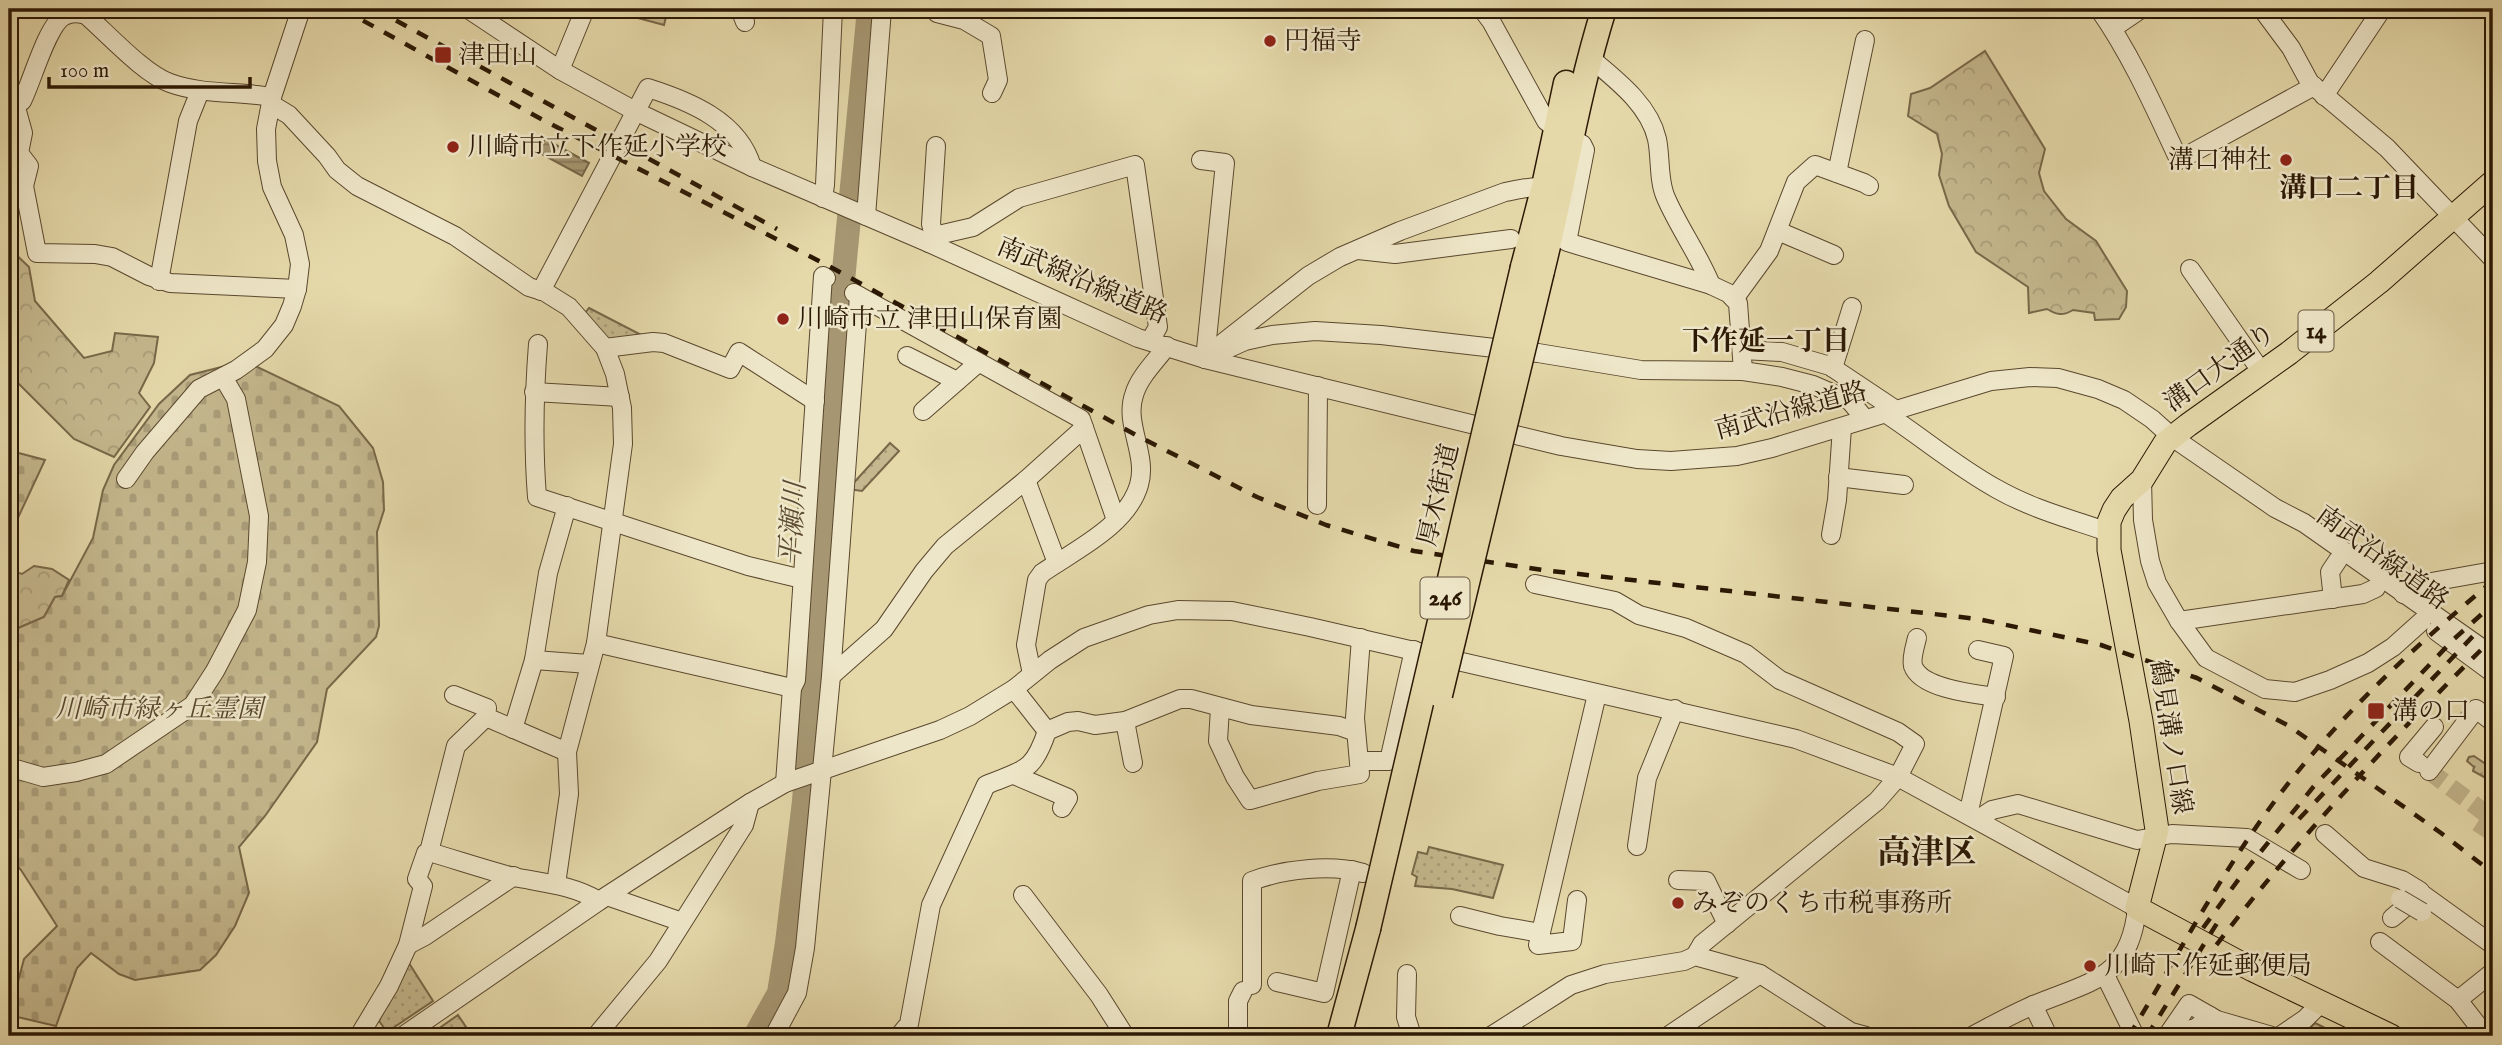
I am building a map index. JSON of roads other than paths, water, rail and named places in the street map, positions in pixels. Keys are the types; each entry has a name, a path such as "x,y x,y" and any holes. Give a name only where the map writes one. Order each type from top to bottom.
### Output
{"highway":[{"name":"厚木街道","path":"1356,1036 1375,930 1553,188 1578,36 1588,9"},
{"name":"厚木街道","path":"1563,134 1604,9"},
{"name":"厚木街道","path":"1339,1036 1375,930"}],"main road":[{"name":"溝口大通り","path":"2172,438 2379,282 2493,182"},
{"name":"鶴見溝ノ口線","path":"2137,908 2149,856 2157,837 2145,746 2108,532 2111,516 2118,503 2142,480 2165,443 2172,438"},
{"path":"2137,908 2253,970 2391,1036"}],"street":[{"path":"126,479 199,389 223,377 265,349 284,325 298,289 300,264 294,235 272,187 267,161 266,129 271,101 301,9"},
{"name":"南武線沿線道路","path":"468,9 561,70 635,111 752,167 826,200 932,239 1158,344 1205,359 1287,377"},
{"path":"561,70 585,9"},
{"path":"864,215 882,9"},
{"path":"935,9 937,13 971,23 991,36 998,80 992,93"},
{"path":"1482,9 1546,121 1582,144 1586,150 1567,242 1711,285 1728,293 1738,303 1743,370"},
{"path":"2099,9 2113,28 2179,160 2319,91 2382,9"},
{"path":"2113,28 2141,9"},
{"path":"2262,9 2319,91 2387,148 2493,259"},
{"path":"298,289 170,283 159,281 112,257 37,253 24,186 29,166 19,153 23,133 12,105 22,101 29,89 53,26 63,16 75,12 86,15 150,72 168,83 200,91 271,101 289,115 337,170 357,186 454,236 529,287 569,307 605,348 620,397 623,444 596,643 568,752 569,794 556,884"},
{"path":"826,200 831,13"},
{"path":"1837,173 1865,40"},
{"path":"1589,57 1613,77 1649,116 1657,139 1665,197 1702,263 1711,285"},
{"path":"541,291 648,88 688,101 724,125 740,140 752,167"},
{"path":"159,281 188,121 200,91"},
{"path":"936,146 932,239 973,227 1019,198 1135,165 1158,344 1133,396 1132,411 1140,461 1140,484 1127,508 1116,520 1037,579 1026,645 1032,674"},
{"path":"1201,160 1225,163 1205,359"},
{"path":"1734,299 1769,251 1796,182 1815,165 1869,186"},
{"path":"1205,359 1223,340 1308,276 1355,250 1482,200 1524,188 1553,188"},
{"path":"1778,231 1834,255"},
{"path":"1355,250 1395,254 1510,239"},
{"path":"2190,269 2262,371"},
{"path":"788,782 792,688 796,680 823,276 826,278"},
{"path":"774,1036 797,993 805,948 831,676 857,295 1080,419 1116,520"},
{"path":"1833,368 1853,307"},
{"path":"1205,359 1245,341 1272,335 1315,331 1381,335 1538,353 1641,370 1743,370 1813,385 1850,401 1865,419"},
{"path":"605,348 664,343 730,369 739,352 815,401"},
{"path":"538,344 534,392 537,497 748,566 802,579"},
{"path":"1742,350 1782,352 1833,368 1970,473 1998,490 2108,532"},
{"path":"907,356 957,381"},
{"path":"923,411 978,363"},
{"path":"9,767 43,777 106,764 193,705 215,671 247,610 257,562 259,516 236,399 223,377"},
{"name":"南武沿線道路","path":"1287,377 1561,446 1637,459 1695,460 1737,456 1772,448 1992,381 2044,377 2085,385 2111,394 2152,419 2172,438 2275,508 2304,523 2493,656"},
{"path":"1317,505 1318,386"},
{"path":"534,392 620,397"},
{"path":"1831,535 1842,427"},
{"path":"831,676 884,629 924,571 945,546 1026,480 1084,428"},
{"path":"1838,477 1903,485"},
{"path":"1026,480 1057,563"},
{"path":"2142,480 2143,520 2150,561 2157,583 2179,621 2206,658 2265,689 2295,692 2368,663 2393,647 2422,621"},
{"path":"513,729 534,660 548,573 567,506"},
{"name":"南武沿線道路","path":"2275,508 2298,531 2493,673"},
{"path":"2333,599 2330,572 2337,560"},
{"path":"2403,594 2420,584 2493,571"},
{"path":"1491,1036 1571,985 1605,974 1684,961 1695,956 1702,944 1877,801 1898,777 1915,744 1898,732 1780,680 1746,654 1686,628 1639,615 1615,601 1535,584"},
{"path":"2179,621 2363,594 2376,588"},
{"path":"403,1036 603,898 750,803 788,782 940,730 1014,690 1032,674 1084,638 1149,615 1178,610 1232,611 1414,650 1597,694 1675,709 1796,739 1898,777 2137,908 2135,930 2125,954 2105,975 2033,1005 1972,1036"},
{"path":"1220,708 1218,741 1250,800 1318,781 1360,774 1356,732 1361,638"},
{"path":"1917,638 1912,663 1917,673 1931,683 1996,697"},
{"path":"596,643 792,688"},
{"path":"1359,761 1389,761 1414,650"},
{"path":"1972,817 2004,656 1978,650"},
{"path":"534,660 589,664"},
{"path":"1014,690 1047,731"},
{"path":"1577,900 1572,941 1538,945 1597,694"},
{"path":"359,1036 389,985 408,945 423,886 417,879 426,853 429,852 456,747 486,717 487,708 454,695"},
{"path":"899,1036 909,1024 931,905 986,785 1032,765 1047,731 1068,722 1078,721 1094,725 1125,721 1180,699 1191,699 1251,715 1339,726 1356,732"},
{"path":"1637,846 1647,778 1675,709"},
{"path":"2434,727 2409,757 2414,760 2476,709 2493,722"},
{"path":"486,717 568,752"},
{"path":"1125,721 1133,763"},
{"path":"1014,775 1068,798 1062,808"},
{"path":"596,1036 658,961 744,825 750,803"},
{"path":"1972,817 2018,804 2137,840 2172,834 2247,838 2301,870"},
{"path":"2325,834 2364,868 2402,880 2420,891 2411,905"},
{"path":"429,852 514,876 556,884 682,922"},
{"path":"1238,1036 1238,1001 1247,987 1252,881 1320,867 1358,872 1324,993 1277,982"},
{"path":"408,945 514,876"},
{"path":"1678,880 1706,881 1727,924"},
{"path":"2392,918 2403,909 2413,891 2418,891 2493,945"},
{"path":"1023,895 1099,995 1125,1036"},
{"path":"1460,916 1541,933"},
{"path":"2380,942 2458,1000 2486,1036"},
{"path":"1695,956 1760,974 1856,1035"},
{"path":"2458,1000 2493,972"},
{"path":"1407,974 1406,1017 1412,1036"},
{"path":"1668,1036 1760,974"},
{"path":"2105,975 2135,1036"},
{"path":"2280,1036 2305,1019 2321,1003"},
{"path":"2167,1036 2189,1004 2210,1016 2272,1036"},
{"path":"2033,1005 2048,1036"},
{"path":"2177,1036 2181,1031 2196,1028 2210,1016"}],"waterway":[{"name":"平瀬川","path":"755,1036 779,993 804,801 840,312 869,9"}],"tunnel":[{"path":"2429,771 2493,819"},
{"path":"2480,835 2493,815"}],"railway":[{"path":"342,9 543,120 827,265 1136,435 1257,497 1326,525 1414,551 1543,570 1978,619 2101,645 2197,678 2289,726 2493,873"},
{"path":"375,9 777,229"},
{"path":"2129,1036 2229,867 2291,780 2372,690 2431,634 2493,581"},
{"path":"2203,928 2314,786 2454,639 2493,604"},
{"path":"2299,819 2475,634"},
{"path":"2202,964 2305,836 2416,716 2493,638"},
{"path":"2147,1036 2219,920"}],"place":[{"name":"円福寺","path":"1270,41"},
{"name":"津田山","path":"443,55"},
{"name":"川崎市立下作延小学校","path":"453,147"},
{"name":"溝口神社","path":"2286,160"},
{"name":"川崎市立 津田山保育園","path":"783,319"},
{"name":"溝の口","path":"2376,711"},
{"name":"みぞのくち市税事務所","path":"1678,903"},
{"name":"川崎下作延郵便局","path":"2090,966"}],"district":[{"name":"溝口二丁目","path":"2349,189"},
{"name":"下作延一丁目","path":"1766,342"},
{"name":"高津区","path":"1927,854"}],"park label":[{"name":"川崎市緑ヶ丘霊園","path":"159,709"}]}
